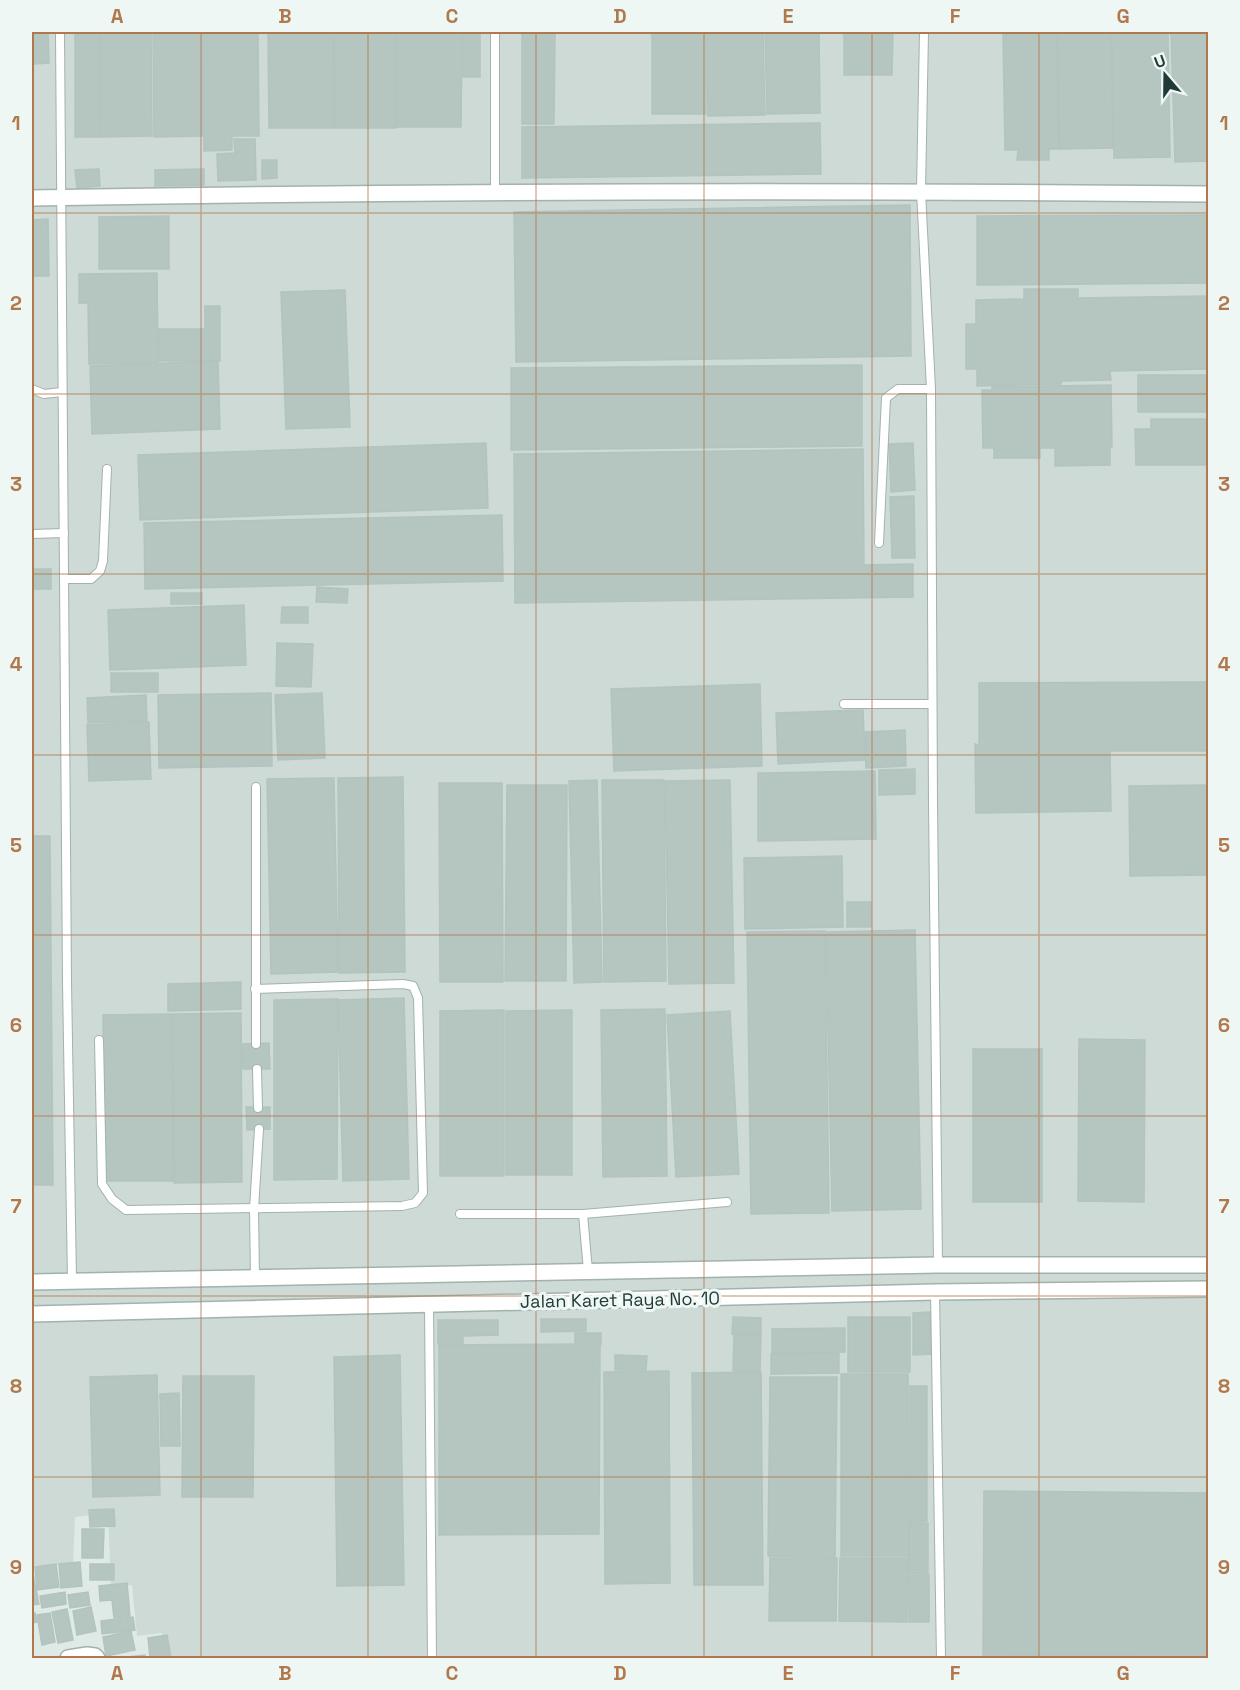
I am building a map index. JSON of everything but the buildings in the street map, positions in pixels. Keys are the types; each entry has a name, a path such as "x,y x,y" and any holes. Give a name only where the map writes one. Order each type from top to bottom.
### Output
{"street":[{"path":"32,198 254,194 921,191 1209,194"},
{"name":"Jalan Karet Raya No. 10","path":"32,1282 938,1265 1209,1266"},
{"name":"Jalan Karet Raya No. 10","path":"32,1314 935,1292 1209,1289"},
{"path":"68,1659 87,1655 95,1656 97,1659"}],"lane":[{"path":"60,32 72,1281"},
{"path":"495,32 495,193"},
{"path":"924,32 921,191 931,389 938,1265"},
{"path":"32,389 44,394 63,392"},
{"path":"879,543 886,398 898,389 931,389"},
{"path":"64,579 91,579 100,571 103,561 107,469"},
{"path":"32,534 64,533"},
{"path":"844,704 932,704"},
{"path":"256,787 256,1044"},
{"path":"99,1040 102,1184 112,1199 126,1210 402,1206 415,1203 423,1192 418,998 413,986 403,984 255,989"},
{"path":"257,1069 258,1108"},
{"path":"255,1277 254,1209 259,1129"},
{"path":"460,1214 583,1214 728,1202"},
{"path":"583,1214 588,1271"},
{"path":"935,1292 941,1659"},
{"path":"429,1304 432,1659"}],"shaded area":[{"path":"32,32 1208,32 1208,1658 165,1658 162,1633 137,1636 132,1585 111,1588 108,1513 75,1517 73,1565 32,1566"}]}
